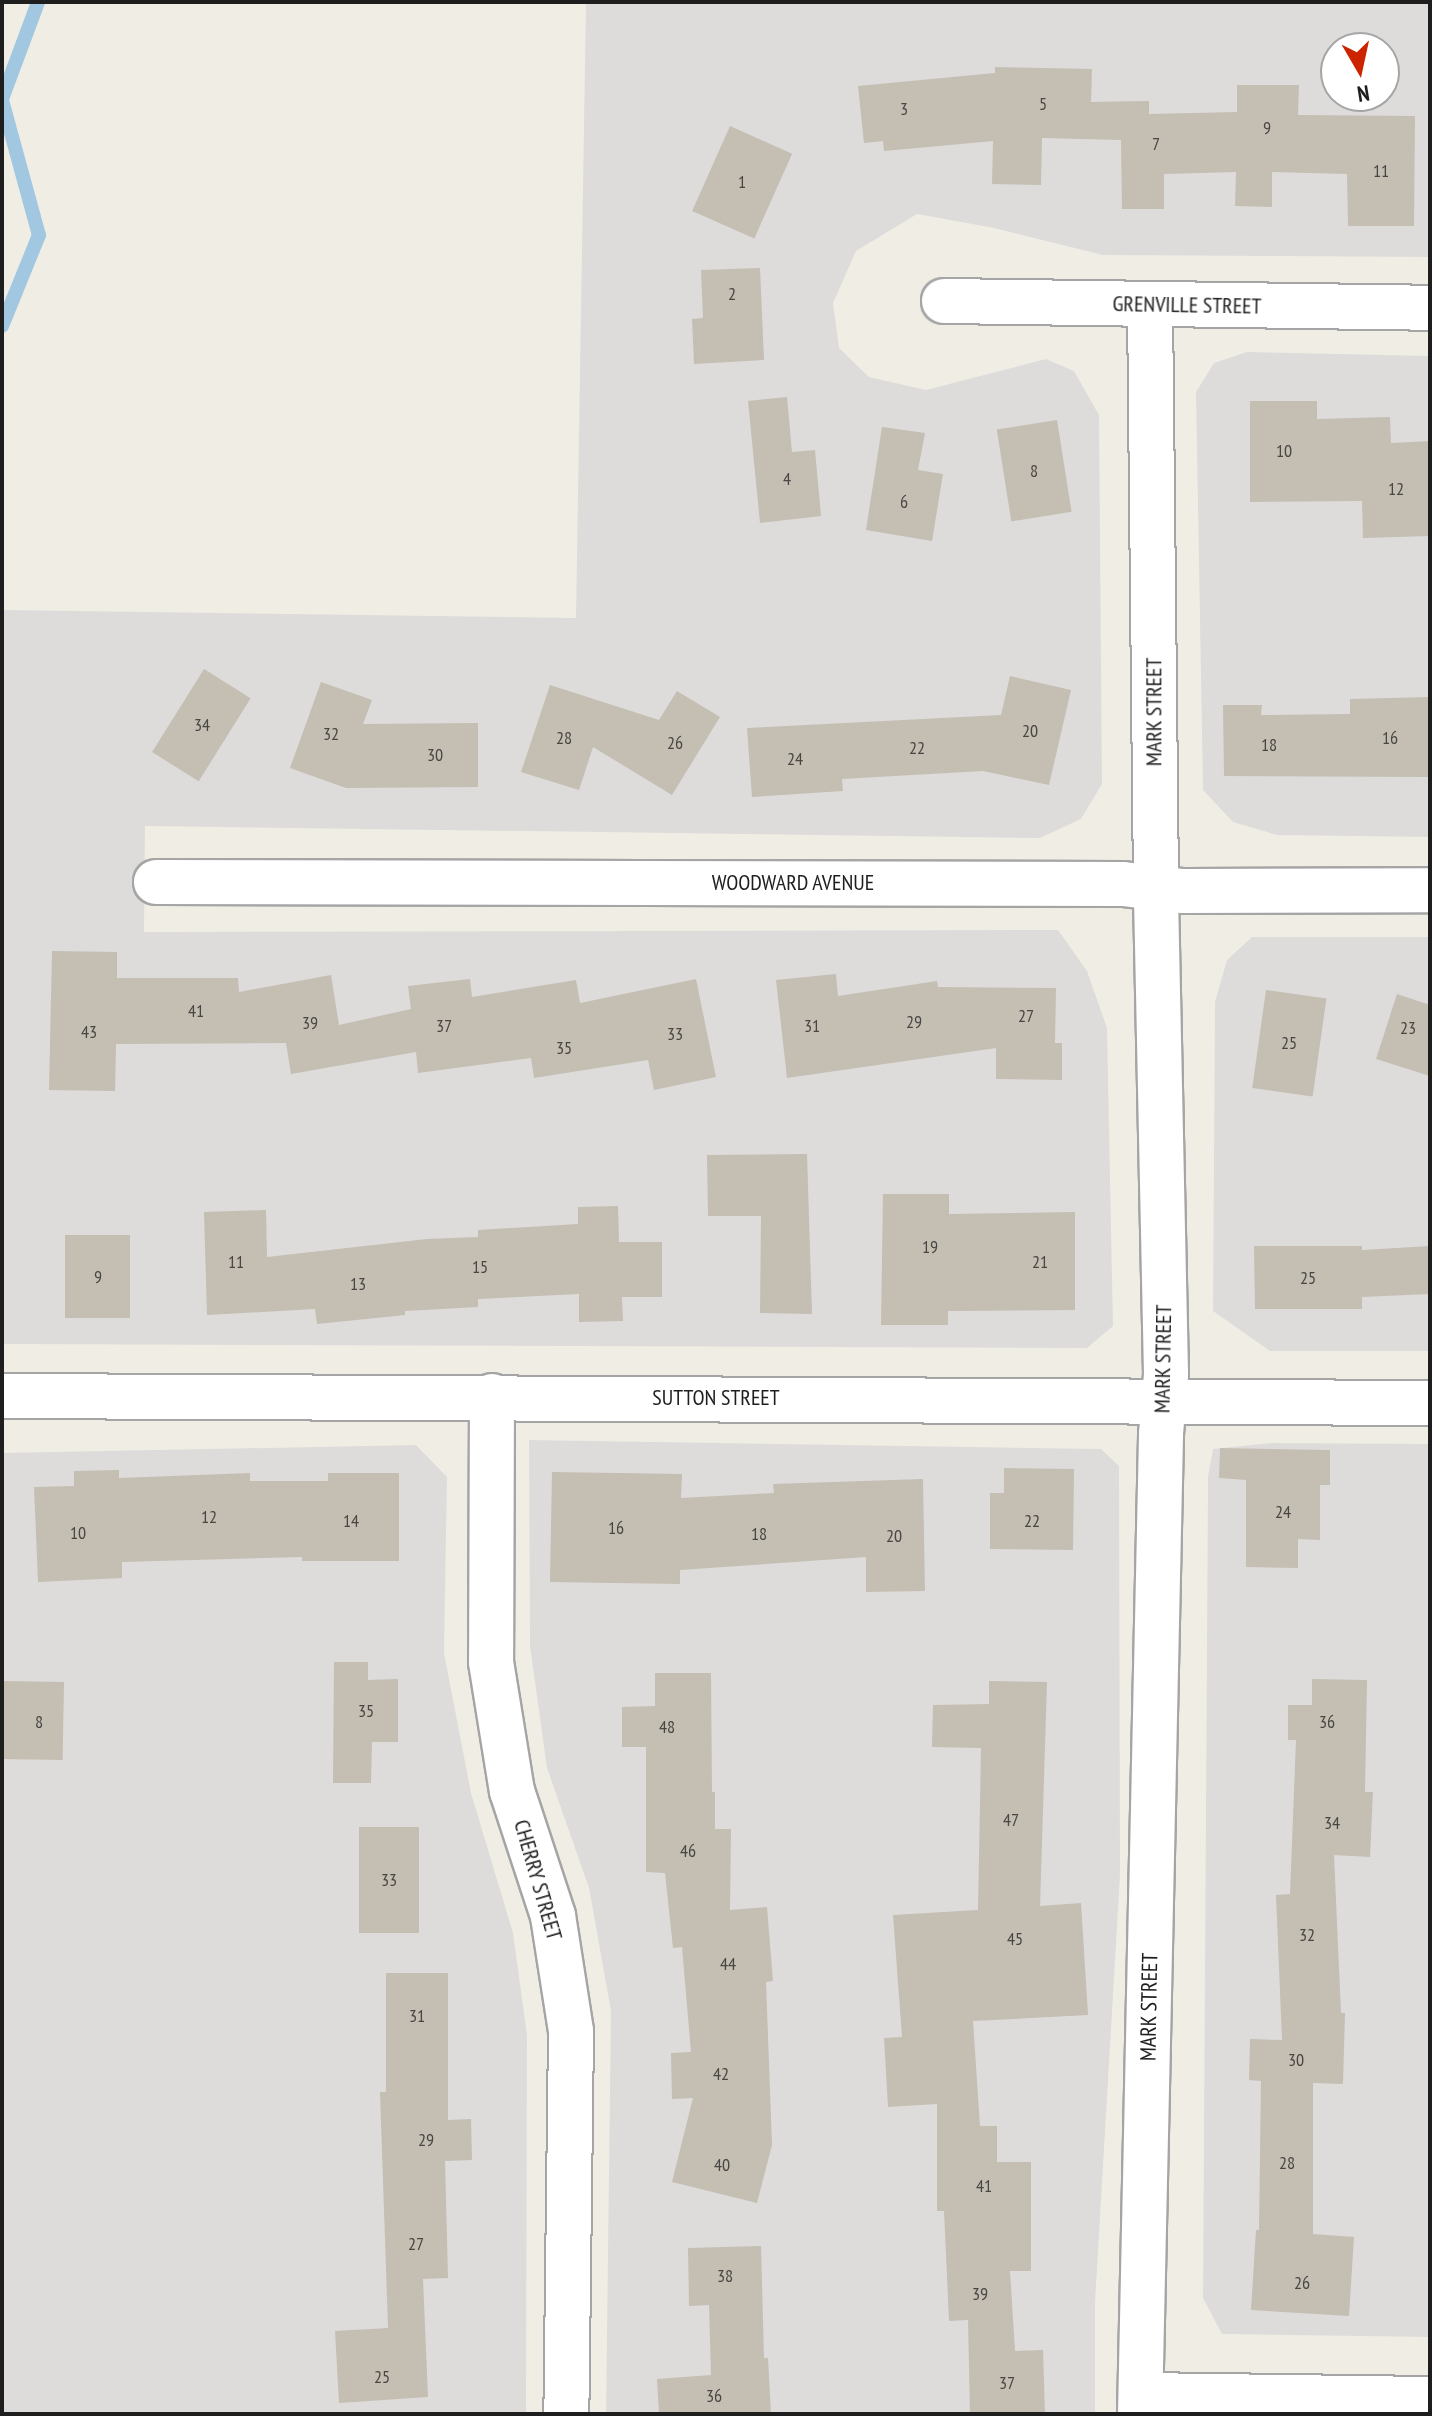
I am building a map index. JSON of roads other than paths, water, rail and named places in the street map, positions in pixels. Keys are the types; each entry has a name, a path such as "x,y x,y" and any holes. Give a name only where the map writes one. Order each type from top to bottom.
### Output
{"street":[{"name":"GRENVILLE STREET","path":"944,301 1430,308"},
{"name":"MARK STREET","path":"1141,2405 1166,1374 1156,886 1150,305"},
{"name":"WOODWARD AVENUE","path":"156,882 1156,886 1183,891 1430,890"},
{"name":"SUTTON STREET","path":"2,1396 492,1396 1430,1403"},
{"name":"CHERRY STREET","path":"492,1396 491,1662 512,1791 553,1916 571,2031 566,2414"},
{"path":"1141,2405 1430,2399"}],"waterway":[{"path":"2,99 38,2"},
{"path":"2,100 39,235 2,326"}]}
